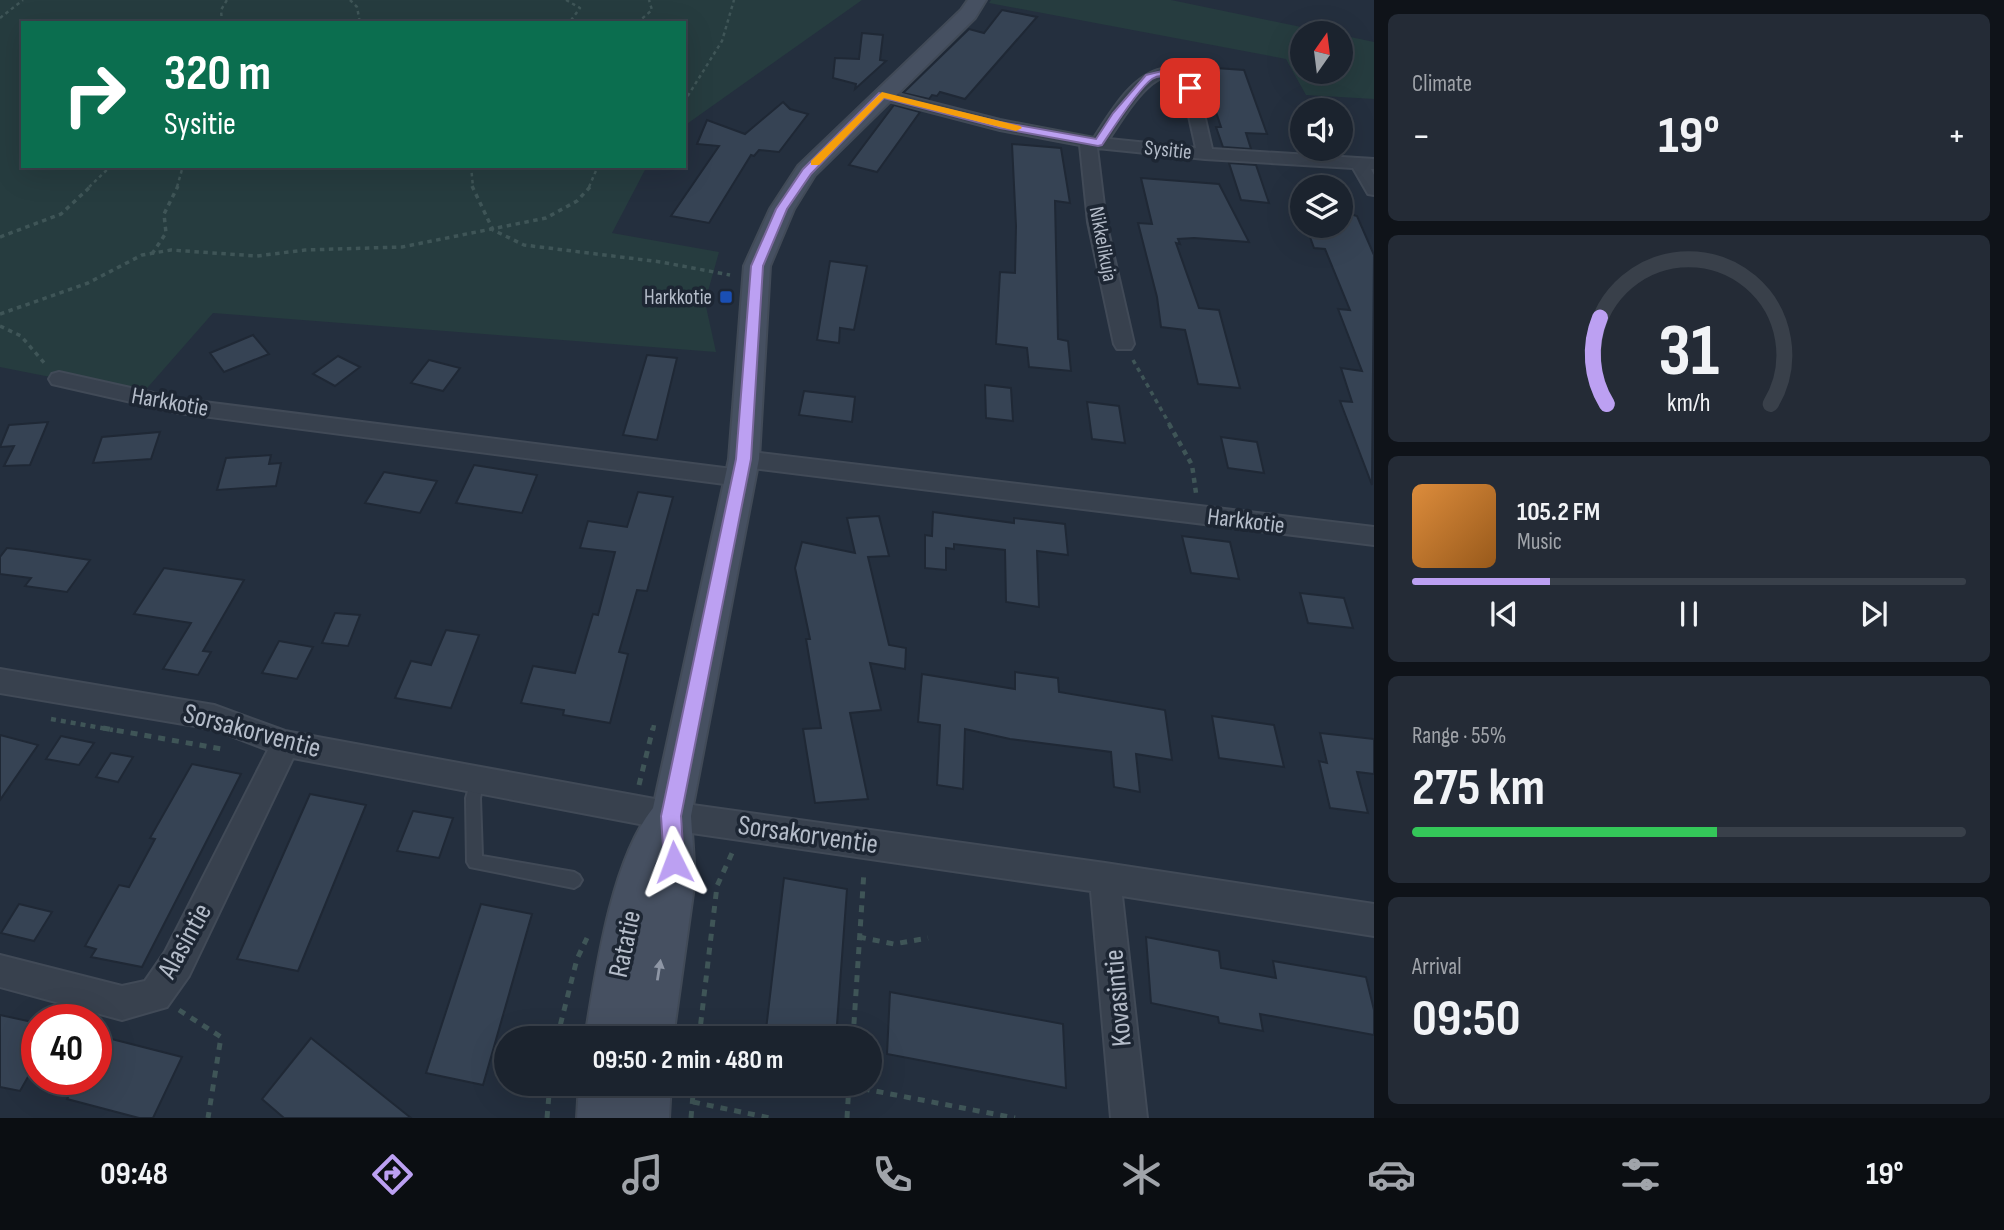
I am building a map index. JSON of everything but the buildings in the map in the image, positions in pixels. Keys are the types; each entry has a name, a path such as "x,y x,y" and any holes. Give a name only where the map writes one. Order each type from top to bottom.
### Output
{"street":[{"name":"Ratatie","path":"652,1026 674,879 671,816 742,468 757,266 768,235 806,172 968,14 977,0"},
{"path":"1093,143 1149,77 1162,74 1180,78 1190,88 1205,154"},
{"name":"Sysitie","path":"882,95 1000,125 1093,143 1205,154 1367,164"},
{"name":"Nikkelikuja","path":"1093,143 1097,222 1124,344"},
{"path":"1367,164 1374,190"},
{"name":"Harkkotie","path":"58,379 180,406 1374,536"},
{"name":"Sorsakorventie","path":"0,681 214,717 285,744 477,782 671,816 1105,878 1374,920"},
{"name":"Alasintie","path":"0,971 122,1003 155,995 177,964 285,744"},
{"name":"Ratatie","path":"610,1026 619,968 641,874 652,841 671,816"},
{"name":"Kovasintie","path":"1105,878 1129,1118"},
{"path":"601,1118 602,1096"},
{"path":"645,1118 646,1096"}],"lane":[{"path":"477,782 473,798 475,862 573,880"}],"path":[{"path":"0,18 23,0"},
{"path":"222,21 221,10 227,0"},
{"path":"350,0 357,7 360,21"},
{"path":"566,0 580,8 570,21"},
{"path":"639,21 652,10 649,0"},
{"path":"686,100 696,89 725,32 729,8 734,0"},
{"path":"0,237 61,214 109,168"},
{"path":"152,254 166,233 164,214 181,180 183,168"},
{"path":"471,168 472,185 493,230 524,245 661,262 730,275"},
{"path":"0,314 88,283 142,255 171,250 257,256 305,250 402,247 546,218 577,201 591,185 597,168"},
{"path":"0,326 21,336 58,379"},
{"path":"1124,344 1192,465 1198,515"},
{"path":"700,1026 717,886 733,855 737,825"},
{"path":"854,1026 864,868"},
{"path":"859,937 894,944 928,938"},
{"path":"155,995 221,1037 208,1118"},
{"path":"882,1091 1014,1118"},
{"path":"547,1118 549,1096"},
{"path":"691,1118 693,1096"},
{"path":"847,1118 848,1096"},
{"path":"693,1102 769,1118"},
{"path":"967,1108 967,1118"}],"green space":[{"path":"0,0 862,0 686,125 686,21 21,21 21,168 646,168 612,233 719,252 705,302 716,352 213,313 141,395 0,367"},
{"path":"991,0 1171,0 1290,25 1290,66 1286,59 989,3"},
{"path":"1353,38 1374,42 1374,99 1306,95 1300,84 1353,84"}],"slow traffic":[{"path":"815,163 882,95 1016,128"}],"place":[{"name":"Harkkotie","path":"726,297"}],"route":[{"path":"674,862 671,816 744,459 757,266 768,235 806,172 882,95 1000,125 1098,143 1116,115 1149,77 1162,74 1180,78 1190,88"}]}
